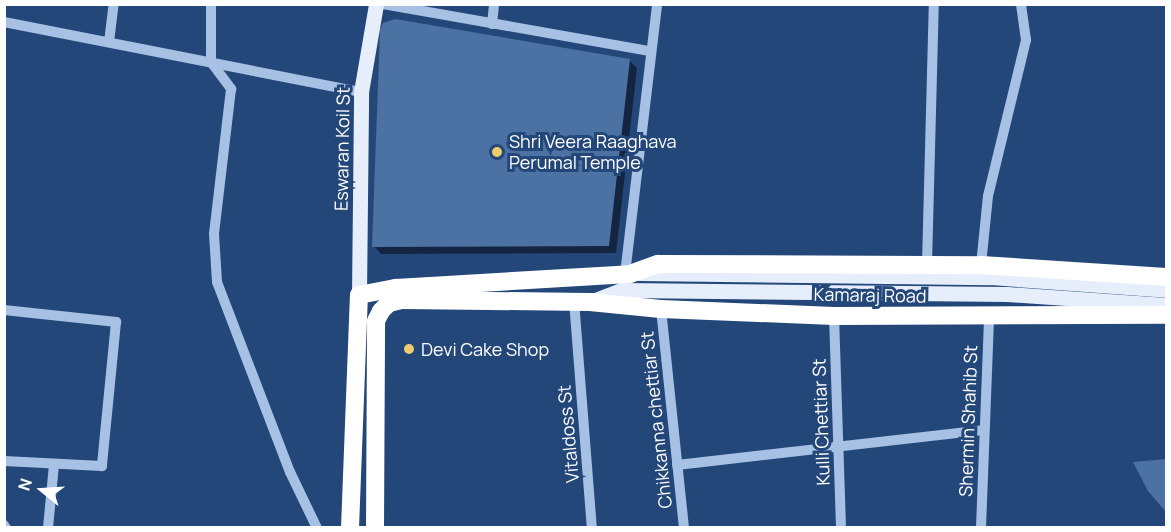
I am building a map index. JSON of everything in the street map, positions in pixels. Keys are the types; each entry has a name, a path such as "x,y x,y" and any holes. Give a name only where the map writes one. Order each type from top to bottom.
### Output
{"highway":[{"path":"350,528 359,295 396,288 625,279 658,264 981,265 1167,277"},
{"name":"Kamaraj Road","path":"375,528 376,321 381,311 389,303 402,300 582,302 661,309 834,316 1167,315"}],"main road":[{"name":"Eswaran Koil St","path":"359,295 361,92 376,4"},
{"path":"582,302 625,279 649,273 990,277 1167,290"},
{"path":"625,279 1006,294 1167,305"}],"street":[{"path":"109,42 114,4"},
{"path":"211,4 211,62 231,89 214,234 217,282 290,472 317,528"},
{"path":"383,4 650,51"},
{"path":"492,24 494,4"},
{"path":"625,279 657,4"},
{"path":"927,264 934,4"},
{"path":"981,265 988,196 1026,40 1021,4"},
{"path":"4,22 361,92"},
{"name":"Vitaldoss St","path":"582,302 592,528"},
{"name":"Chikkanna chettiar St","path":"661,309 684,528"},
{"path":"4,310 116,322 102,466 4,461"},
{"name":"Kulli Chettiar St","path":"834,316 841,528"},
{"name":"Shermin Shahib St","path":"981,528 983,430 990,317"},
{"path":"677,465 983,430"},
{"path":"48,528 54,464"}],"building":[{"name":"Shri Veera Raaghava Perumal Temple","path":"395,19 630,59 609,246 372,247 380,30 383,23"},
{"path":"1166,459 1166,512 1148,491 1133,462"}],"place":[{"name":"Shri Veera Raaghava Perumal Temple","path":"497,152"},
{"name":"Devi Cake Shop","path":"409,349"}]}
